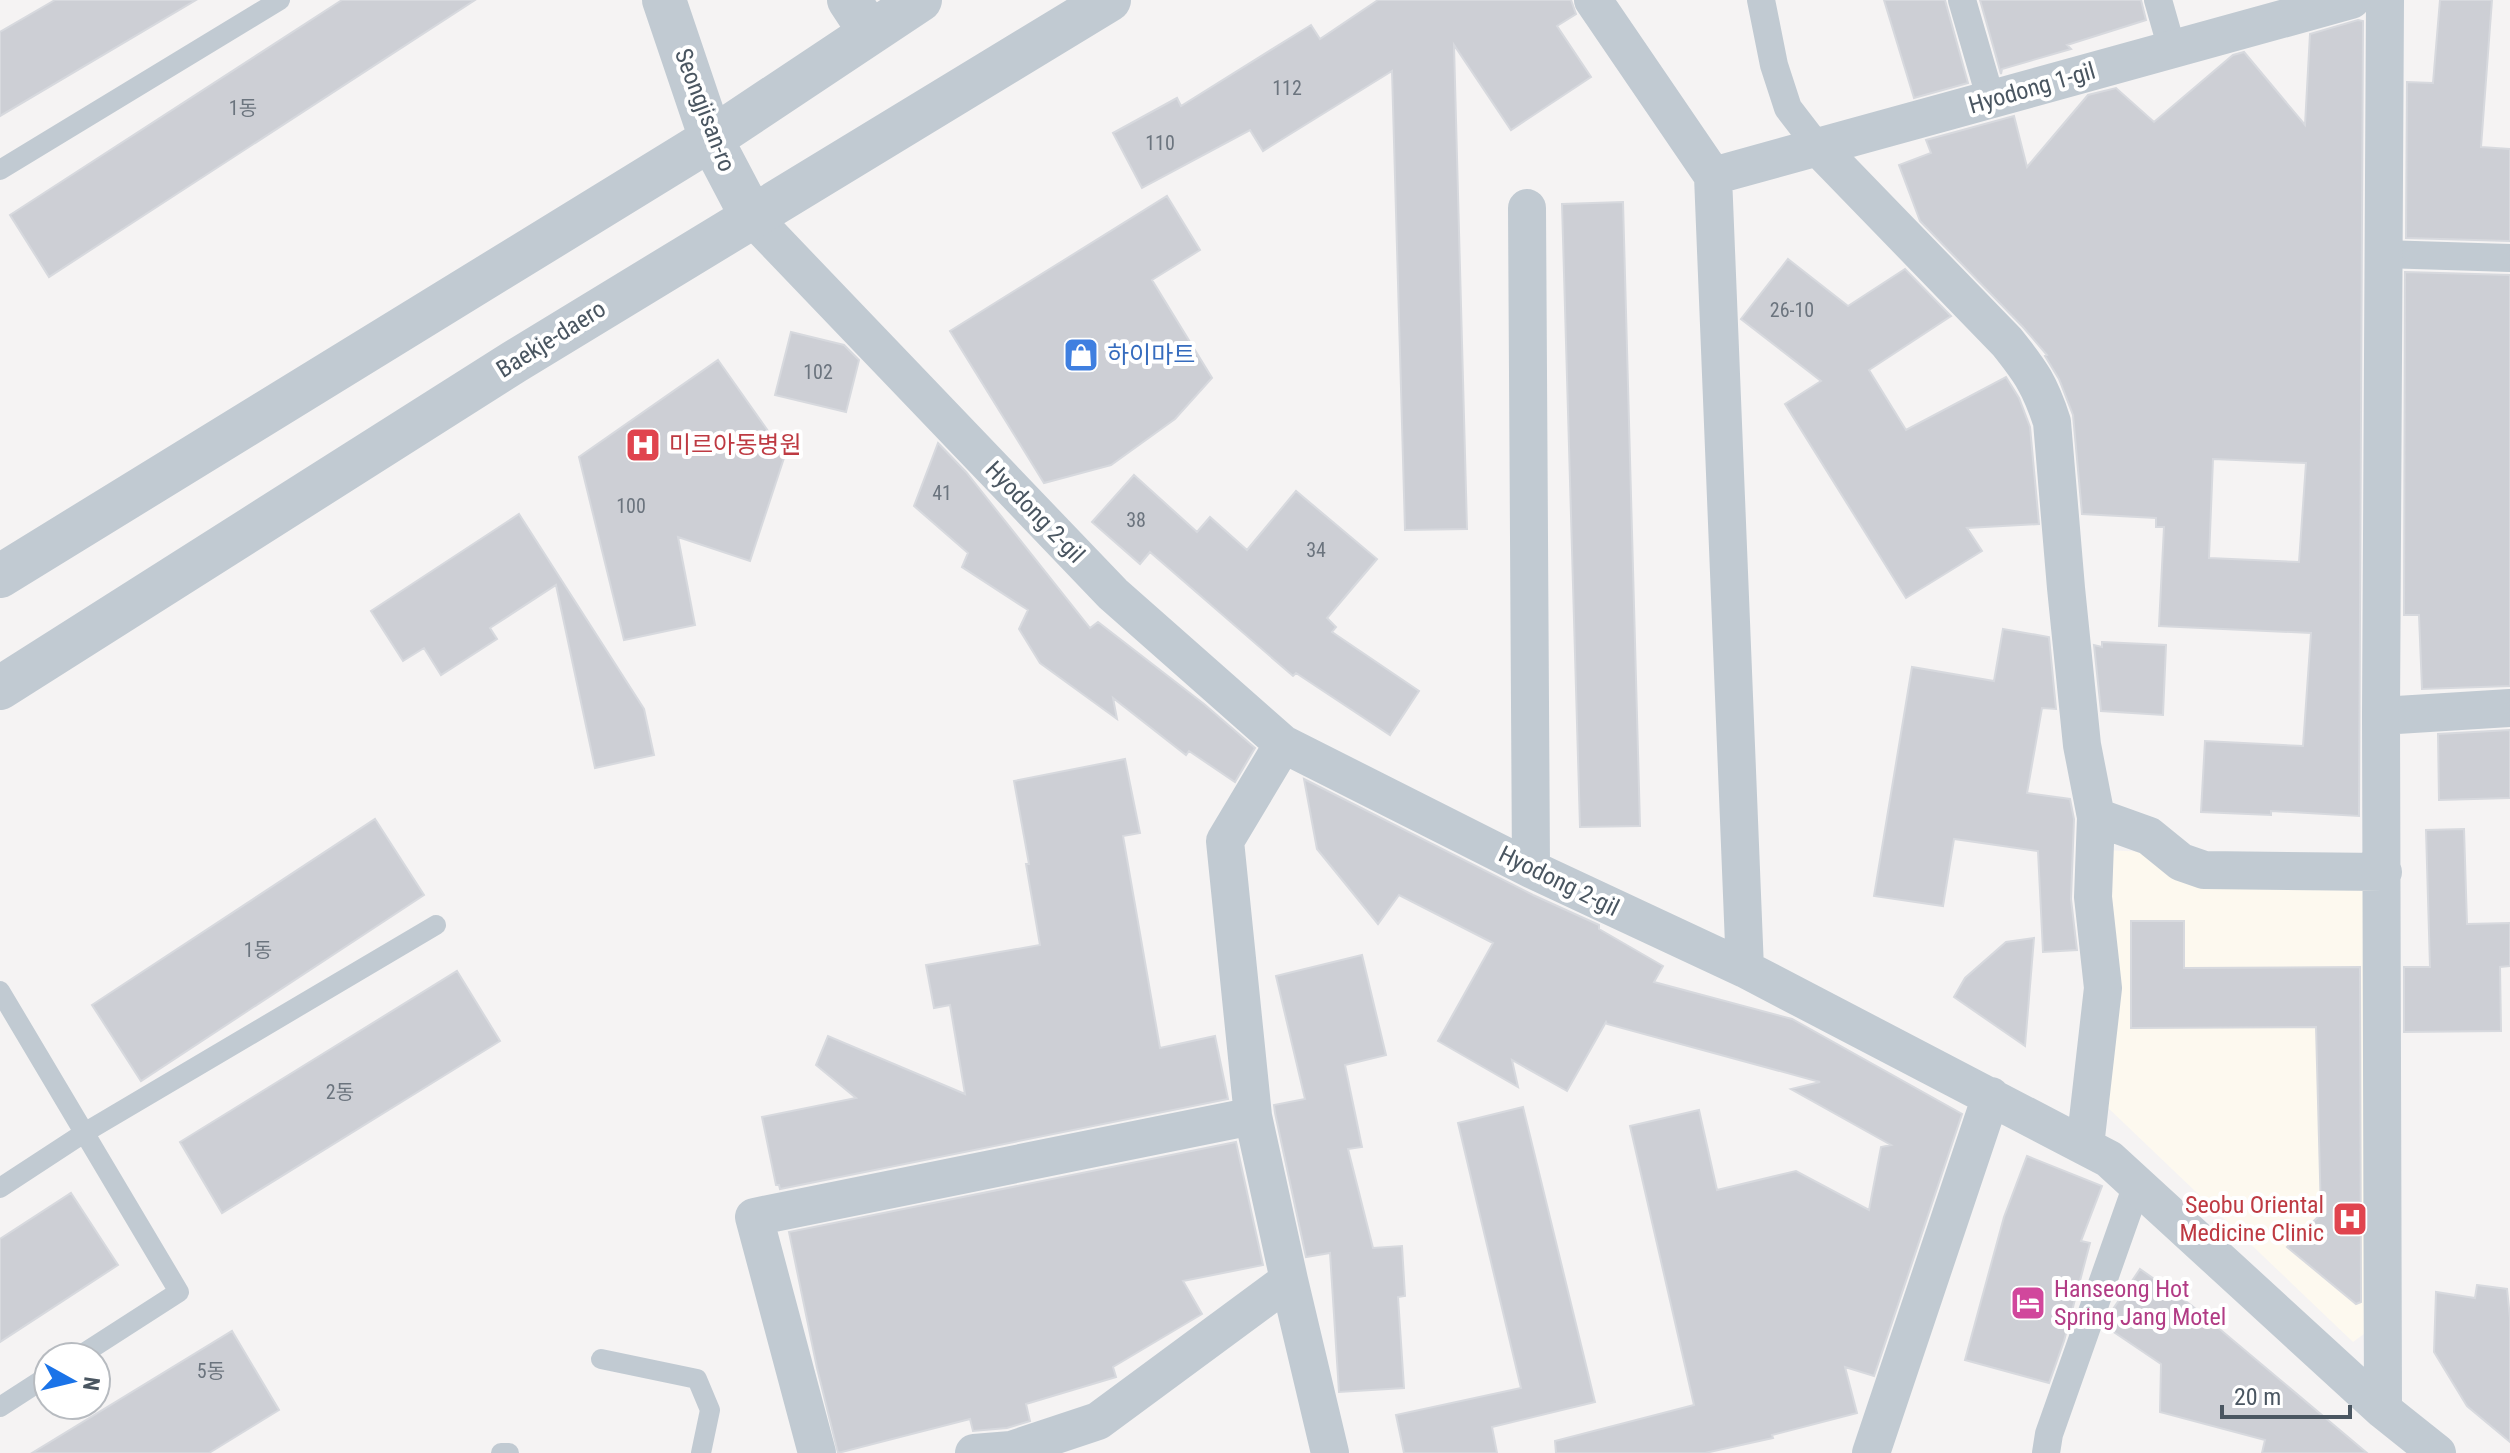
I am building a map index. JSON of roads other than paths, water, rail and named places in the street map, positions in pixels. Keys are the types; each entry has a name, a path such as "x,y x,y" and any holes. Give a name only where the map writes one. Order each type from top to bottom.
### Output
{"street":[{"name":"Seongjisan-ro","path":"664,0 711,139 752,217"},
{"path":"0,576 711,139 860,16 920,0"},
{"name":"Baekje-daero","path":"0,688 514,362 1109,0"},
{"path":"1593,0 1713,176 1745,969"},
{"path":"1761,0 1774,65 1788,108 1818,147 2007,342 2033,374 2052,422 2082,745 2096,817 2093,897 2103,988 2085,1146"},
{"path":"1962,0 1991,100"},
{"path":"2158,0 2172,49"},
{"name":"Hyodong 1-gil","path":"1713,176 2351,0"},
{"path":"2383,1410 2381,716 2385,0"},
{"path":"1527,208 1531,869"},
{"name":"Hyodong 2-gil","path":"752,217 1113,594 1283,744 1531,869 1745,969 2109,1159 2383,1410 2437,1453"},
{"path":"2383,254 2510,258"},
{"path":"2381,716 2510,708"},
{"path":"1283,744 1225,841 1253,1116 1330,1453"},
{"path":"2096,817 2149,836 2181,862 2204,870 2383,872"},
{"path":"1871,1453 1991,1096"},
{"path":"817,1453 754,1217 1253,1116"},
{"path":"2046,1453 2049,1434 2137,1185"},
{"path":"974,1453 1011,1450 1098,1421 1289,1280"}],"lane":[{"path":"0,170 280,0"},
{"path":"0,1188 84,1133 436,925"},
{"path":"0,991 179,1292 103,1341"},
{"path":"601,1359 697,1379 710,1410 701,1453"},
{"path":"0,1407 32,1386"},
{"path":"501,1453 509,1453"}],"place":[{"name":"하이마트","path":"1081,355"},
{"name":"미르아동병원","path":"643,445"},
{"name":"Seobu Oriental Medicine Clinic","path":"2350,1219"},
{"name":"Hanseong Hot Spring Jang Motel","path":"2028,1303"}]}
